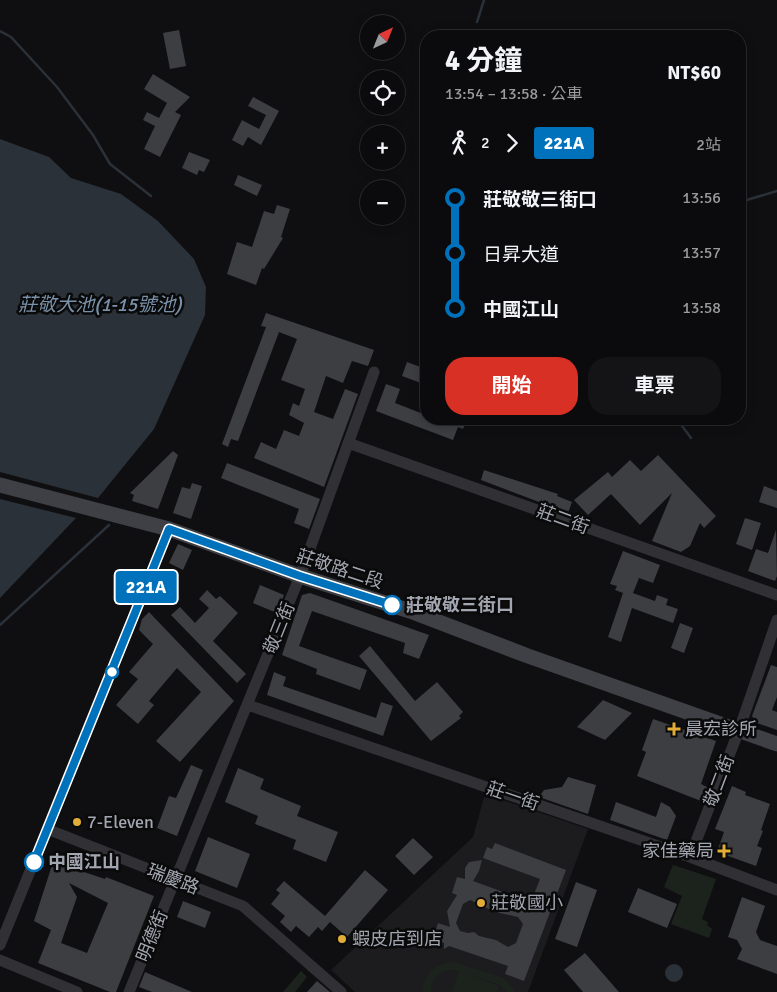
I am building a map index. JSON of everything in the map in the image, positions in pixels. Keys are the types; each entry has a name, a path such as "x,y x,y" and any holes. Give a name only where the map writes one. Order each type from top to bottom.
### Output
{"street":[{"name":"敬三街","path":"174,880 300,576 374,372"},
{"name":"莊二街","path":"348,443 777,595"},
{"name":"莊敬路二段","path":"0,485 169,529 300,576 410,611 528,656 777,744"},
{"path":"0,946 169,529"},
{"name":"敬二街","path":"690,857 739,730 777,620"},
{"name":"莊一街","path":"248,705 690,857 777,890"},
{"name":"瑞慶路","path":"47,829 243,906 341,992"},
{"name":"明德街","path":"129,992 174,880"},
{"path":"0,960 77,992"}],"shaded area":[{"name":"莊敬國小","path":"485,794 588,829 528,992 355,992 331,970 473,837"},
{"path":"673,865 716,879 702,919 708,922 707,925 712,929 709,938 671,924 682,896 664,887"},
{"path":"453,962 504,978 516,992 507,992 500,985 461,972 499,986 497,992 452,992 459,971 448,970 436,977 433,981 431,992 423,992 425,980 431,971 436,967"},
{"path":"301,971 307,977 295,992 283,992"}],"water":[{"name":"莊敬大池(1-15號池)","path":"0,139 49,157 71,178 121,194 158,221 194,259 206,287 205,315 154,429 98,498 0,472"},
{"path":"0,499 76,518 0,598"},
{"path":"670,964 678,964 683,969 681,980 670,982 665,977 665,969"}],"building":[{"path":"179,30 186,66 170,69 163,33"},
{"path":"153,74 190,97 175,112 181,115 160,157 144,149 155,126 143,120 147,112 159,118 167,103 144,89"},
{"path":"253,97 279,111 261,145 248,137 243,146 232,140 242,120 259,129 266,115 248,106"},
{"path":"189,152 210,160 204,172 199,170 197,175 182,168"},
{"path":"238,175 262,185 257,196 234,185"},
{"path":"277,205 290,209 281,237 283,238 264,269 262,268 256,285 227,274 237,242 252,247 264,211 274,214"},
{"path":"266,313 374,350 368,366 352,361 343,383 326,376 314,412 333,419 345,389 358,394 324,487 254,458 261,442 276,449 284,430 299,436 304,423 289,415 293,403 299,406 305,389 281,380 297,339 279,332 238,441 231,439 228,447 222,444 266,327 261,326"},
{"path":"407,362 420,367 420,383 402,376"},
{"path":"386,384 400,389 395,403 420,413 420,425 465,425 463,429 458,427 453,440 376,411"},
{"path":"173,451 178,455 158,509 132,501 134,495 130,493"},
{"path":"658,455 716,516 704,528 700,523 690,546 681,552 652,541 672,493 640,525 611,494 588,515 574,500 608,472 612,477 630,460 641,471"},
{"path":"227,463 320,499 309,529 294,523 299,509 221,478"},
{"path":"484,470 558,494 557,496 572,502 568,513 481,480"},
{"path":"192,483 202,486 191,519 173,513 182,487 190,489"},
{"path":"764,486 777,491 777,508 759,502"},
{"path":"745,518 761,523 752,550 736,544"},
{"path":"776,530 777,576 775,581 748,571 756,549 768,553"},
{"path":"178,544 192,550 183,570 169,563"},
{"path":"623,551 660,565 653,583 639,578 633,593 655,601 657,595 668,599 666,605 678,609 673,623 632,608 621,642 608,637 623,593 615,590 617,586 610,584"},
{"path":"260,585 284,595 277,613 253,603"},
{"path":"207,590 216,599 220,596 238,613 213,641 246,674 237,683 171,615 180,607 195,623 209,608 199,599"},
{"path":"310,593 429,635 419,659 403,653 405,643 312,611 299,646 367,670 360,690 316,674 317,669 282,655 302,595"},
{"path":"149,612 234,701 180,762 156,741 201,692 177,668 149,701 154,705 138,724 116,705 138,679 129,672 153,644 139,630 142,619"},
{"path":"680,623 693,628 684,653 671,648"},
{"path":"370,646 415,701 437,682 463,712 459,716 461,718 431,741 359,656"},
{"path":"771,665 777,667 777,697 772,710 777,712 777,730 757,723 752,716"},
{"path":"274,672 286,677 283,686 376,718 381,702 393,706 383,736 267,695"},
{"path":"603,700 632,713 605,740 577,727"},
{"path":"653,719 716,741 701,784 707,787 701,801 637,776 646,752 642,750"},
{"path":"191,765 203,770 177,836 157,828 169,796 176,798"},
{"path":"238,768 264,779 260,789 301,806 297,816 338,832 326,862 293,849 296,840 255,824 258,816 225,802"},
{"path":"568,777 596,785 588,814 539,797 544,790 562,787"},
{"path":"732,786 746,792 745,795 770,804 757,846 762,848 756,866 717,852 724,832 715,829"},
{"path":"616,802 656,817 661,802 670,807 676,816 667,840 610,820"},
{"path":"208,837 250,854 237,888 195,871"},
{"path":"413,838 433,857 414,875 395,856"},
{"path":"495,843 566,870 524,981 505,974 508,966 449,946 444,949 444,943 433,939 438,923 450,927 447,911 457,895 452,893 457,877 465,879 465,868 469,862 482,860 479,871 473,881 531,902 540,879 483,858 487,847 492,849","holes":["470,900 495,912 518,917 523,924 516,943 508,947 496,940 479,936 474,932 460,931 456,923 463,904"]},
{"path":"54,859 78,870 105,879 106,877 154,896 116,992 110,992 38,963 51,930 34,921","holes":["69,883 108,903 87,953 61,943 77,897"]},
{"path":"365,870 388,890 347,937 330,922 322,931 318,927 309,937 296,926 291,932 280,922 285,916 271,904 280,893 276,890 284,881 325,916"},
{"path":"576,882 597,890 577,947 555,939"},
{"path":"638,888 677,904 667,928 628,912"},
{"path":"742,897 765,906 756,932 760,940 777,946 777,974 737,959 742,949 737,940 728,937"},
{"path":"183,901 211,912 205,928 177,917"},
{"path":"585,953 619,992 583,992 564,970"},
{"path":"145,972 192,992 152,992 139,987"},
{"path":"317,981 330,992 307,992"}],"waterway":[{"path":"477,22 484,0"},
{"path":"0,31 11,37 57,87 93,135 110,164 151,196"},
{"path":"746,200 777,191"},
{"path":"681,425 691,438"},
{"path":"0,625 109,525"}],"bus line":[{"name":"221A","path":"34,862 169,529 300,576 392,605"}],"place":[{"name":"莊敬敬三街口","path":"392,605"},
{"name":"晨宏診所","path":"674,729"},
{"name":"7-Eleven","path":"77,822"},
{"name":"家佳藥局","path":"724,851"},
{"name":"中國江山","path":"34,862"},
{"name":"莊敬國小","path":"481,903"},
{"name":"蝦皮店到店","path":"342,939"}]}
